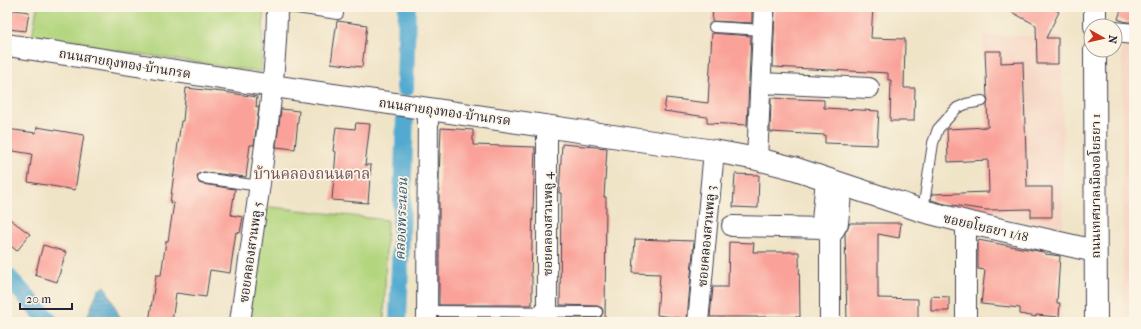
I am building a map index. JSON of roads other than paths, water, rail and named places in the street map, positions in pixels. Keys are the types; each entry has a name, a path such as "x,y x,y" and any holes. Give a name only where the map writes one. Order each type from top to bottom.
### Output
{"street":[{"name":"ซอยคลองสวนพลู 5","path":"240,322 273,86 277,36 277,7"},
{"path":"758,159 764,7"},
{"path":"1095,7 1095,18"},
{"path":"1123,33 1134,34"},
{"name":"ถนนสายถุงทอง-บ้านกรด","path":"7,45 714,151 758,159 793,168 879,197"},
{"name":"ถนนเทศบาลเมืองอโยธยา 1","path":"1095,58 1096,322"},
{"path":"761,83 869,88"},
{"path":"427,316 428,109"},
{"name":"ซอยคลองสวนพลู 4","path":"547,317 548,126"},
{"name":"ซอยคลองสวนพลู 3","path":"698,322 714,151"},
{"path":"830,322 829,226 834,182"},
{"name":"ซอยอโยธยา 1/18","path":"879,197 923,211 966,222 1096,251"},
{"path":"966,222 966,322"},
{"path":"732,226 829,226"}],"lane":[{"path":"290,7 338,14"},
{"path":"714,27 764,30"},
{"path":"923,211 933,143 938,129 957,108 966,104 982,102"},
{"path":"203,178 260,186"},
{"path":"427,316 547,317 597,312"}],"water":[{"path":"105,286 122,322 78,322 86,320 98,290"}],"waterway":[{"name":"คลองพระนอน","path":"405,88 407,7"},
{"name":"คลองพระนอน","path":"398,322 405,116"},
{"path":"7,276 50,322"}],"district":[{"name":"บ้านคลองถนนตาล","path":"312,174"}]}
